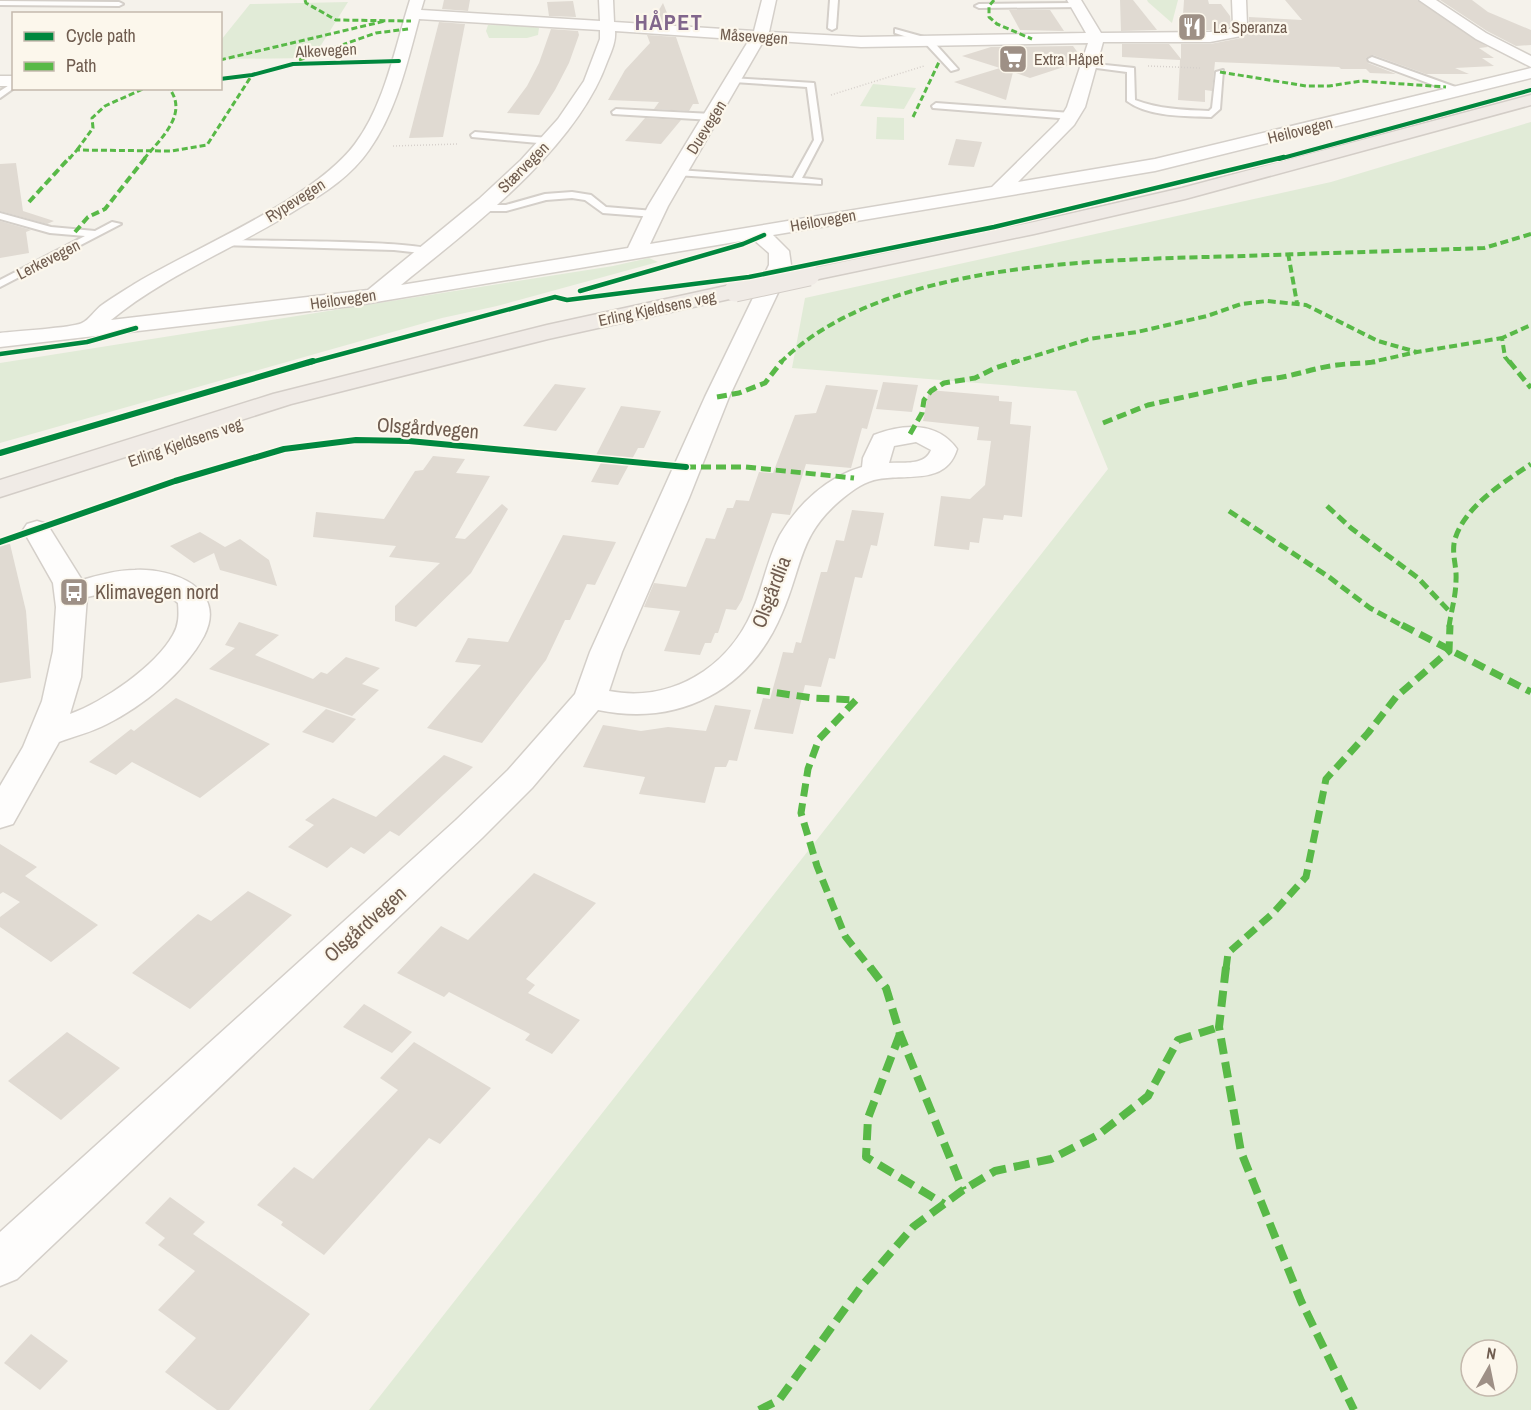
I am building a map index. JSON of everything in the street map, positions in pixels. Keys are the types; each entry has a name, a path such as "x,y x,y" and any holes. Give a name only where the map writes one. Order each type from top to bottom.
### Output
{"highway":[{"name":"Erling Kjeldsens veg","path":"0,489 282,399 548,332 1034,228 1185,193 1531,100"},
{"name":"Erling Kjeldsens veg","path":"0,505 315,399 370,378"}],"street":[{"name":"Stærvegen","path":"375,295 480,208 549,141 577,105 601,65 610,27 610,14 606,0"},
{"name":"Duevegen","path":"636,252 654,214 763,28 769,0"},
{"name":"Måsevegen","path":"415,7 610,27 861,42 1095,37 1210,38 1236,33 1240,25 1239,0"},
{"path":"1426,0 1481,36 1531,62"},
{"path":"999,190 1071,116 1089,65 1095,37 1076,3"},
{"name":"Rypevegen","path":"89,329 148,285 313,190 337,172 362,148 380,113 415,7"},
{"name":"Heilovegen","path":"0,340 375,295 1182,159 1531,73"},
{"name":"Olsgårdvegen","path":"0,1263 469,829 520,779 590,698 606,652 717,397 780,265 779,250 756,231"},
{"name":"Olsgårdlia","path":"590,698 641,705 665,702 697,692 729,670 746,650 763,622 785,554 804,520 843,485 854,478 875,472"},
{"path":"0,815 25,776 46,734 64,688 70,648 71,592 37,530"},
{"path":"46,734 112,708 147,682 175,654 193,624 193,601 176,586 163,581 143,579 109,582 71,592"}],"lane":[{"path":"832,28 834,0"},
{"path":"0,3 119,4"},
{"path":"979,6 1076,3"},
{"path":"898,31 928,41 954,69"},
{"path":"1372,58 1458,91"},
{"path":"1089,65 1131,70 1131,102 1167,112 1200,114 1211,114 1216,109 1220,72"},
{"path":"734,80 811,85 818,141 796,180"},
{"path":"0,95 12,84"},
{"path":"936,106 1071,116"},
{"path":"616,112 712,117"},
{"path":"475,135 549,141"},
{"path":"678,172 818,182"},
{"path":"480,208 506,208 545,197 572,195 588,197 603,210 654,214"},
{"name":"Lerkevegen","path":"0,216 50,230 96,234"},
{"name":"Lerkevegen","path":"0,284 116,224"},
{"path":"223,243 394,247 430,251"}],"path":[{"path":"813,100 944,59"},
{"path":"1126,68 1149,66 1206,68 1220,72"},
{"path":"362,148 446,145 488,136"}],"green space":[{"path":"1147,0 1178,0 1172,23 1148,2"},
{"path":"348,2 313,58 222,59 222,39 250,4"},
{"path":"488,25 539,28 538,35 527,38 489,38 486,31"},
{"path":"873,84 916,88 904,109 860,106"},
{"path":"877,117 904,118 904,140 876,139"},
{"path":"1531,122 1531,1410 369,1410 1108,469 1076,391 792,368 805,298 1331,182"},
{"path":"649,258 658,262 497,306 442,318 0,443 0,363 613,266"}],"building":[{"path":"444,0 470,0 468,11 442,9"},
{"path":"1120,0 1133,0 1157,30 1121,31"},
{"path":"1184,0 1208,0 1209,4 1221,4 1230,16 1231,24 1229,27 1210,30 1182,30"},
{"path":"1285,0 1417,0 1488,47 1479,48 1494,58 1482,58 1494,66 1455,68 1469,74 1426,74 1373,55 1366,58 1368,63 1396,74 1370,73 1366,69 1341,69 1339,67 1215,62 1212,91 1205,90 1205,102 1178,100 1180,60 1122,57 1122,44 1169,44 1181,59 1181,44 1210,44 1241,38 1249,26 1249,17 1302,20"},
{"path":"1440,0 1472,0 1488,12 1531,30 1531,45 1516,46 1487,31"},
{"path":"573,1 576,17 549,16 547,2"},
{"path":"663,3 671,23 652,22"},
{"path":"1009,10 1050,10 1064,31 1020,30"},
{"path":"439,22 465,24 443,137 409,138"},
{"path":"551,29 578,31 579,35 569,63 555,90 539,115 507,113 527,86 539,63"},
{"path":"647,35 676,37 699,104 693,104 689,111 654,109 659,102 608,100 625,70 650,43"},
{"path":"1073,46 1081,57 1079,62 1030,78 1013,72 1006,100 954,82 1000,68 962,56 991,47"},
{"path":"645,118 681,120 661,144 625,141"},
{"path":"956,139 982,142 974,167 948,165"},
{"path":"16,163 23,211 54,221 47,224 0,211 0,164"},
{"path":"0,221 31,230 26,232 29,253 0,258"},
{"path":"883,382 918,385 912,412 876,409"},
{"path":"555,384 586,388 556,431 523,426"},
{"path":"826,385 878,390 867,429 862,428 851,468 806,464 790,515 772,513 742,600 736,610 726,609 718,633 715,633 711,643 705,643 700,655 664,651 680,611 644,607 654,583 686,587 706,538 715,539 727,508 733,508 736,500 749,501 759,472 773,473 795,415 816,413"},
{"path":"929,390 999,396 999,401 1012,402 1010,424 1031,426 1022,517 1004,515 1003,520 983,518 979,543 970,542 969,550 934,546 941,496 970,499 985,485 991,441 977,440 979,427 923,421"},
{"path":"621,406 661,411 644,448 638,448 618,485 591,482 602,461 595,457"},
{"path":"433,456 465,459 456,473 490,476 455,538 465,539 502,504 508,509 471,573 416,627 395,621 395,606 440,563 389,557 396,546 313,537 316,512 384,519 415,471 423,470"},
{"path":"852,510 884,513 877,546 871,545 862,578 855,577 835,659 829,658 821,687 805,685 793,734 754,729 763,698 770,699 783,652 793,653 796,642 801,643 821,572 827,572 836,540 844,541"},
{"path":"200,532 225,547 240,539 269,560 277,586 220,570 214,553 194,563 170,546"},
{"path":"563,535 616,542 595,585 587,584 570,620 565,620 546,660 482,743 427,728 481,665 455,662 468,638 508,642"},
{"path":"10,544 26,611 31,678 0,683 0,545"},
{"path":"239,622 279,635 255,655 313,679 321,672 327,674 346,657 380,668 362,684 379,690 352,716 209,669 235,648 225,645"},
{"path":"176,698 270,744 200,798 132,762 116,775 89,762 131,729 134,731"},
{"path":"715,705 751,710 737,761 729,760 726,767 715,767 705,803 639,794 645,777 583,767 603,725 641,731 668,727 706,731"},
{"path":"326,709 356,719 333,743 302,732"},
{"path":"444,755 473,767 399,836 390,831 364,854 351,847 327,868 288,847 314,825 305,820 333,798 376,817"},
{"path":"0,844 37,867 25,876 98,925 51,962 0,927 0,917 20,902 3,892 0,894"},
{"path":"534,873 596,903 526,979 535,985 528,993 580,1020 552,1054 525,1040 530,1034 449,992 444,997 397,973 441,926 468,940"},
{"path":"248,891 292,915 190,1009 132,973 198,914 211,921"},
{"path":"364,1004 412,1032 392,1053 343,1027"},
{"path":"67,1032 120,1068 61,1120 8,1081"},
{"path":"414,1042 491,1088 440,1144 429,1138 324,1255 281,1225 283,1222 257,1205 294,1167 313,1179 398,1090 380,1078"},
{"path":"170,1197 205,1222 193,1234 310,1314 229,1410 217,1410 165,1372 196,1338 158,1310 195,1271 158,1245 165,1238 145,1223"},
{"path":"31,1334 68,1361 40,1390 4,1363"}],"marked path":[{"path":"305,0 306,3 336,20 411,21"},
{"path":"994,0 989,6 989,17 997,24 1032,39"},
{"path":"222,60 385,21"},
{"path":"299,60 376,33 408,29"},
{"path":"913,117 939,62"},
{"path":"1220,72 1306,86 1329,86 1361,81 1446,87"},
{"path":"29,202 77,150 172,151 207,145 252,75"},
{"path":"77,150 93,128 92,118 105,106 141,90"},
{"path":"75,232 88,217 105,209 169,127 178,108 176,97 171,90"},
{"path":"717,397 739,393 765,383 781,362 797,347 872,304 920,289 977,277 1057,265 1148,259 1484,248 1531,234"},
{"path":"1288,253 1297,303"},
{"path":"910,434 922,413 924,400 931,391 944,383 975,378 995,368 1089,339 1137,332 1207,316 1241,304 1267,301 1306,305 1378,341 1417,352 1502,338"},
{"path":"1531,325 1502,338 1505,357 1531,388"},
{"path":"1103,423 1148,405 1266,379 1285,378 1300,372 1336,365 1377,362 1417,352"},
{"path":"1354,1410 1301,1301 1241,1152 1219,1027 1228,953 1272,914 1306,877 1326,779 1368,733 1396,697 1449,651 1456,583 1453,551 1455,538 1471,513 1483,501 1531,464"},
{"path":"686,467 745,467 854,478"},
{"path":"1327,506 1351,528 1418,578 1451,613"},
{"path":"1229,511 1329,577 1370,608 1531,692"},
{"path":"757,690 813,698 856,700 819,739 808,769 801,813 817,866 845,936 886,988 900,1034 963,1190"},
{"path":"759,1410 779,1400 860,1288 913,1227 963,1190 995,1171 1051,1159 1098,1135 1148,1096 1178,1040 1219,1027"},
{"path":"900,1034 868,1118 866,1157 944,1204"}],"cycle path":[{"name":"Alkevegen","path":"222,79 252,75 293,64 399,61"},
{"path":"0,453 284,369 555,297 567,300 749,277 994,227 1244,168 1531,90"},
{"path":"580,291 743,244 764,235"},
{"path":"0,354 87,342 136,328"},
{"path":"0,542 175,481 284,449 356,440 409,441 686,467"}],"place":[{"name":"La Speranza","path":"1192,27"},
{"name":"Extra Håpet","path":"1013,59"},
{"name":"Klimavegen nord","path":"74,592"}],"district":[{"name":"HÅPET","path":"669,22"}]}
